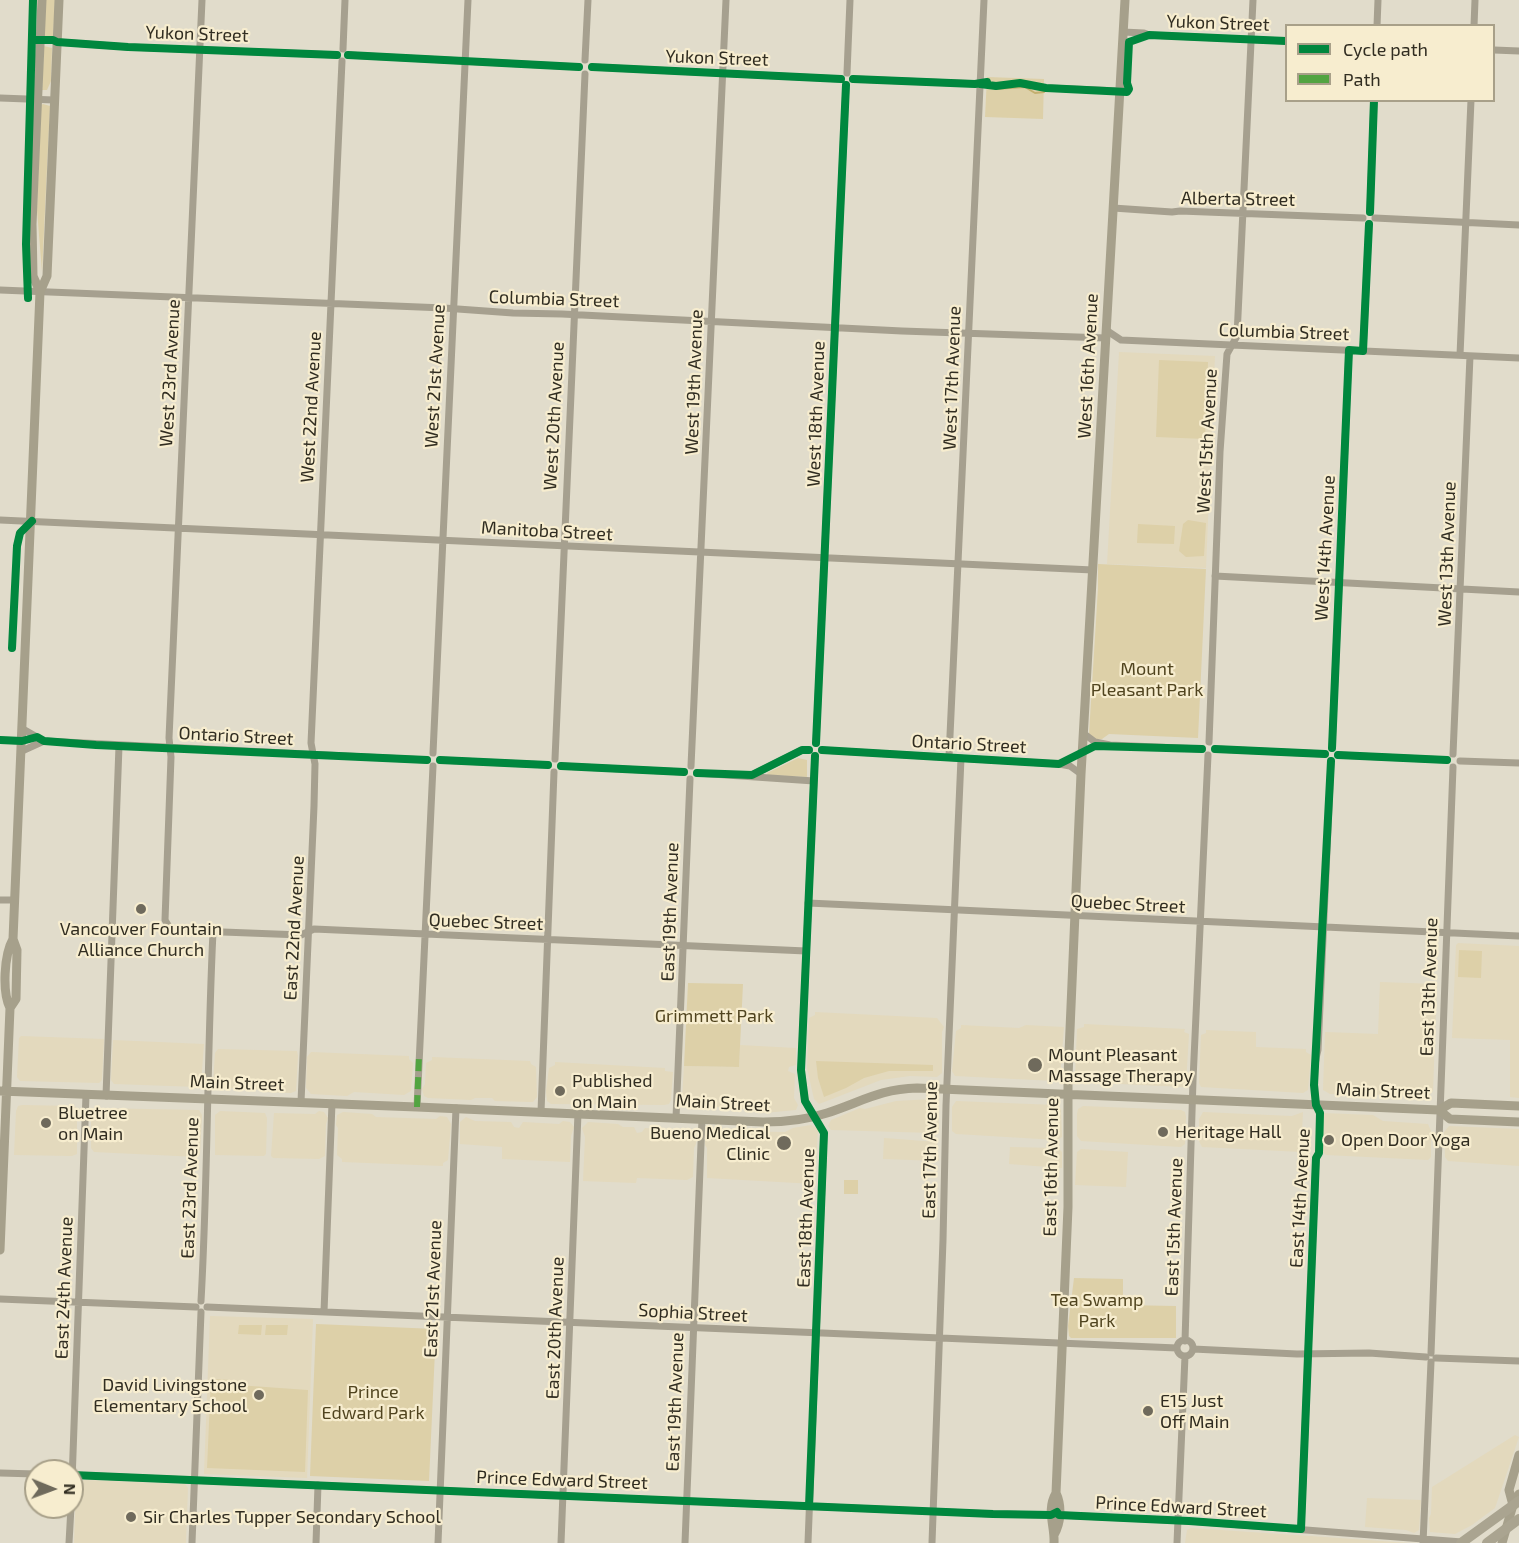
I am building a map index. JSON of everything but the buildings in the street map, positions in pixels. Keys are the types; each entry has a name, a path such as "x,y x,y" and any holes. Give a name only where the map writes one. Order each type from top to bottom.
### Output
{"main road":[{"path":"40,291 33,276 32,225 42,0"},
{"path":"0,1250 3,1091 10,1008 6,999 7,950 13,939 40,291 47,276 59,0"},
{"name":"West 16th Avenue","path":"1083,734 1125,0"},
{"name":"East 16th Avenue","path":"1054,1539 1053,1499 1056,1493 1068,1207 1069,1095 1083,734"},
{"name":"Main Street","path":"3,1091 776,1122 814,1117 870,1095 917,1088 1439,1110 1451,1103 1519,1107"},
{"name":"Main Street","path":"1439,1110 1450,1119 1519,1122"},
{"path":"1517,1500 1509,1490 1519,1455"},
{"path":"1502,1543 1517,1500"},
{"path":"1462,1542 1517,1500"},
{"path":"1487,1543 1519,1520"}],"street":[{"name":"West 23rd Avenue","path":"170,748 177,529 202,0"},
{"name":"West 22nd Avenue","path":"313,755 311,743 345,0"},
{"name":"West 21st Avenue","path":"433,753 468,0"},
{"path":"585,60 588,0"},
{"name":"West 19th Avenue","path":"691,765 726,0"},
{"path":"847,73 850,0"},
{"name":"West 17th Avenue","path":"949,758 984,0"},
{"name":"West 15th Avenue","path":"1209,742 1227,354 1237,336 1252,0"},
{"path":"1377,24 1378,0"},
{"path":"1474,24 1475,0"},
{"name":"Yukon Street","path":"1123,32 1285,41"},
{"name":"Yukon Street","path":"57,42 579,67"},
{"path":"1495,50 1519,51"},
{"path":"585,60 590,62 592,68 589,73 585,74 579,67 585,60"},
{"name":"Yukon Street","path":"592,68 841,79"},
{"path":"847,73 842,75 842,82 846,85 852,83 853,79"},
{"path":"847,73 853,79"},
{"name":"West 20th Avenue","path":"555,759 585,74"},
{"path":"853,79 980,84"},
{"name":"West 18th Avenue","path":"816,743 846,85"},
{"path":"1049,88 1120,92"},
{"path":"0,98 54,100"},
{"path":"1363,351 1374,102"},
{"path":"1460,355 1471,102"},
{"name":"Alberta Street","path":"1113,208 1519,225"},
{"name":"Columbia Street","path":"0,290 969,334 1106,334"},
{"path":"1106,334 1119,340"},
{"path":"1105,349 1119,340"},
{"name":"Columbia Street","path":"1119,340 1519,358"},
{"name":"West 14th Avenue","path":"1332,748 1349,350"},
{"name":"West 13th Avenue","path":"1453,754 1470,356"},
{"name":"Manitoba Street","path":"0,520 1093,570"},
{"path":"1215,576 1519,592"},
{"name":"Ontario Street","path":"23,729 44,741"},
{"path":"1083,734 1095,742 1110,745 1202,749"},
{"name":"Ontario Street","path":"0,740 22,746 44,741 427,760"},
{"path":"1202,749 1204,744 1209,742 1214,744 1215,749"},
{"path":"816,743 822,750 821,754 815,756 809,750 816,743"},
{"path":"106,1096 119,746"},
{"name":"Quebec Street","path":"170,748 165,920 171,930 301,935 314,929 806,951"},
{"path":"1325,754 1332,748 1338,755"},
{"path":"1202,749 1208,755 1215,749"},
{"path":"1215,749 1325,754"},
{"path":"752,775 802,750 809,750"},
{"name":"Ontario Street","path":"822,750 1059,764 1070,766 1081,774"},
{"path":"433,766 428,764 428,755 433,753 438,755 440,760"},
{"path":"1325,754 1331,761 1338,755"},
{"path":"1447,760 1448,756 1453,754 1459,757 1460,761"},
{"name":"East 22nd Avenue","path":"301,1102 315,777 313,755"},
{"name":"East 15th Avenue","path":"1185,1341 1208,755"},
{"path":"1338,755 1447,760"},
{"name":"East 18th Avenue","path":"808,1543 824,1133 805,1101 801,1070 815,756"},
{"name":"East 17th Avenue","path":"932,1543 946,1088 961,758"},
{"path":"548,765 555,759 561,766"},
{"path":"440,760 548,765"},
{"path":"433,766 437,765 440,760"},
{"path":"1447,760 1449,765 1453,766 1460,761"},
{"name":"East 14th Avenue","path":"1316,1105 1315,1076 1331,761"},
{"path":"1460,761 1519,763"},
{"path":"548,765 554,772"},
{"path":"684,772 686,767 691,765 696,768 697,772"},
{"path":"417,1107 433,766"},
{"path":"561,766 684,772"},
{"path":"554,772 559,771 561,766"},
{"name":"East 13th Avenue","path":"1423,1541 1453,766"},
{"path":"541,1112 554,772"},
{"path":"684,772 690,779 695,777 697,772"},
{"path":"697,772 814,781"},
{"name":"East 19th Avenue","path":"676,1118 690,779"},
{"path":"0,900 15,900"},
{"name":"Quebec Street","path":"808,903 1519,936"},
{"name":"East 23rd Avenue","path":"192,1543 209,1113 213,932"},
{"name":"East 24th Avenue","path":"73,1459 86,1095"},
{"path":"324,1312 332,1103"},
{"name":"East 21st Avenue","path":"438,1543 456,1108"},
{"name":"East 20th Avenue","path":"561,1543 578,1113"},
{"name":"East 19th Avenue","path":"685,1543 702,1119"},
{"name":"East 14th Avenue","path":"1301,1529 1316,1158"},
{"name":"Sophia Street","path":"0,1299 1177,1348"},
{"path":"1185,1341 1192,1344 1193,1348 1190,1355 1185,1356 1179,1353 1177,1348 1181,1342 1185,1341"},
{"path":"1193,1348 1308,1354 1369,1353 1519,1362"},
{"path":"1177,1543 1185,1356"},
{"path":"0,1473 24,1474"},
{"name":"Prince Edward Street","path":"84,1475 1055,1515 1301,1529 1423,1541 1462,1542"},
{"path":"316,1543 318,1485"},
{"path":"69,1543 70,1519"}],"shaded area":[{"path":"1119,352 1215,356 1206,568 1107,564"},
{"path":"1458,943 1519,946 1519,1098 1510,1097 1510,1040 1452,1038 1456,945"},
{"path":"1380,982 1437,984 1433,1091 1429,1096 1330,1094 1323,1090 1325,1032 1378,1034"},
{"path":"815,1012 937,1018 944,1027 942,1073 937,1077 910,1076 881,1080 819,1104 814,1099 807,1068 809,1018 815,1015"},
{"path":"1084,1024 1185,1029 1184,1032 1189,1034 1186,1084 1183,1087 1077,1082 1075,1076 1077,1029 1084,1027"},
{"path":"961,1025 1019,1028 1026,1025 1064,1027 1060,1079 1055,1081 955,1076 952,1071 956,1031 961,1028"},
{"path":"1206,1030 1256,1032 1256,1047 1306,1049 1306,1052 1311,1055 1308,1090 1303,1093 1201,1087 1199,1083 1201,1035 1206,1033"},
{"path":"21,1036 104,1039 102,1080 99,1083 20,1081 17,1077"},
{"path":"113,1040 204,1044 201,1084 198,1087 114,1084 111,1080"},
{"path":"740,1045 796,1048 796,1065 789,1067 788,1071 795,1074 794,1098 798,1105 796,1110 764,1113 757,1110 685,1105 682,1099 684,1066 739,1067"},
{"path":"218,1049 297,1051 296,1091 291,1093 264,1092 215,1087 213,1084 215,1053"},
{"path":"311,1052 409,1056 413,1063 411,1091 404,1095 354,1092 347,1096 311,1094 306,1088 307,1057"},
{"path":"432,1057 530,1061 536,1067 537,1097 533,1102 495,1101 492,1098 471,1100 428,1098 424,1096 422,1089 425,1084 426,1063 432,1060"},
{"path":"555,1062 665,1068 665,1071 673,1072 671,1100 669,1104 664,1105 551,1104 547,1101 546,1091 549,1068 555,1065"},
{"path":"935,1099 938,1105 939,1129 933,1133 831,1130 828,1126 831,1120 860,1108 865,1109 896,1101"},
{"path":"956,1101 1056,1105 1061,1109 1062,1137 1057,1140 956,1134 952,1131 952,1107"},
{"name":"Bluetree on Main","path":"18,1106 74,1106 77,1108 77,1154 72,1156 14,1155 16,1111"},
{"path":"1083,1106 1181,1110 1185,1112 1186,1117 1185,1144 1181,1147 1081,1141 1077,1136 1077,1114 1078,1109"},
{"path":"95,1108 199,1110 202,1115 200,1154 198,1157 94,1152 91,1148 91,1112"},
{"path":"220,1111 265,1113 267,1118 266,1154 264,1156 215,1155 215,1115"},
{"path":"319,1111 324,1112 328,1118 325,1156 319,1159 273,1158 271,1156 274,1113 315,1114"},
{"path":"343,1112 372,1114 376,1117 436,1119 440,1116 447,1117 451,1124 448,1160 443,1163 443,1166 342,1162 337,1155 338,1128 336,1125 337,1115"},
{"path":"1203,1112 1292,1116 1303,1112 1301,1152 1202,1147 1199,1141 1199,1119"},
{"path":"1322,1113 1373,1115 1383,1121 1428,1124 1431,1131 1431,1157 1428,1160 1326,1155 1321,1151"},
{"path":"466,1117 475,1121 511,1122 514,1127 519,1128 523,1122 559,1124 563,1121 570,1122 574,1127 571,1136 570,1162 502,1159 502,1147 460,1144 460,1122"},
{"path":"588,1122 634,1127 637,1133 642,1132 645,1128 695,1131 697,1136 694,1148 693,1177 687,1180 637,1178 636,1183 583,1181 585,1137 582,1128"},
{"path":"811,1125 818,1129 815,1184 707,1178 705,1136 709,1131 785,1132"},
{"path":"1449,1126 1519,1129 1519,1166 1448,1161 1445,1157 1444,1132"},
{"path":"884,1138 937,1142 939,1161 883,1159"},
{"path":"1010,1147 1058,1148 1062,1152 1062,1168 1009,1164"},
{"path":"1081,1149 1128,1152 1126,1187 1075,1185 1077,1152"},
{"name":"David Livingstone Elementary School","path":"210,1316 313,1319 307,1478 204,1474"},
{"path":"1515,1435 1519,1437 1495,1508 1455,1534 1430,1532 1432,1487"},
{"name":"Sir Charles Tupper Secondary School","path":"84,1480 185,1484 188,1488 186,1543 74,1543 75,1519 84,1519"},
{"path":"1367,1498 1421,1500 1419,1530 1414,1533 1406,1530 1365,1527"},
{"path":"1191,1528 1410,1543 1185,1543 1187,1530"}],"green space":[{"path":"45,0 55,0 53,37 44,38"},
{"path":"44,46 52,48 51,81 47,90 42,90"},
{"path":"987,77 1044,79 1043,119 985,117"},
{"path":"41,105 50,106 42,272 37,210"},
{"path":"1159,360 1208,362 1205,439 1156,437"},
{"path":"1188,520 1206,523 1204,556 1186,557 1179,551 1183,524"},
{"path":"1138,524 1175,526 1174,544 1137,543"},
{"name":"Mount Pleasant Park","path":"1098,564 1206,569 1198,738 1109,734 1102,739 1094,739 1089,734"},
{"path":"798,758 807,760 807,777 768,775 767,773"},
{"path":"1459,950 1482,951 1481,978 1458,977"},
{"name":"Grimmett Park","path":"688,983 743,984 739,1067 684,1066"},
{"path":"816,1061 933,1065 933,1071 889,1071 864,1078 824,1097"},
{"path":"844,1180 858,1180 858,1194 844,1194"},
{"name":"Tea Swamp Park","path":"1074,1278 1123,1279 1123,1305 1176,1306 1176,1338 1071,1338 1068,1326"},
{"name":"Prince Edward Park","path":"316,1324 436,1329 429,1481 310,1476"},
{"path":"239,1325 262,1325 261,1335 238,1334"},
{"path":"266,1325 288,1325 287,1335 265,1335"},
{"path":"211,1379 232,1380 232,1383 237,1385 308,1390 305,1472 207,1468"}],"waterway":[{"path":"995,89 1025,87 1035,93 1044,92"}],"marked path":[{"path":"417,1107 419,1056"}],"cycle path":[{"path":"28,298 26,244 33,0"},
{"path":"980,84 996,86 1020,83 1046,88 1127,92 1129,89 1127,83 1129,42 1149,35 1285,41"},
{"path":"32,40 128,47 337,55"},
{"path":"348,55 579,67"},
{"path":"592,67 841,79"},
{"path":"853,79 975,84 987,82"},
{"path":"816,743 846,85"},
{"path":"1370,212 1374,102"},
{"path":"1332,748 1349,350 1363,351 1369,224"},
{"path":"12,648 17,546 20,533 32,521"},
{"path":"0,740 22,741 37,737 44,741 96,745 427,760"},
{"path":"822,750 1059,764 1095,746 1202,749"},
{"path":"1215,749 1325,754"},
{"path":"697,773 752,775 802,750 809,750"},
{"path":"1338,755 1447,760"},
{"path":"809,1506 824,1133 805,1101 801,1070 815,756"},
{"path":"440,760 548,765"},
{"path":"84,1476 993,1514 1051,1515 1057,1512 1059,1515 1301,1529 1316,1158 1319,1153 1320,1113 1316,1105 1314,1085 1331,761"},
{"path":"561,766 684,772"}],"place":[{"name":"Vancouver Fountain Alliance Church","path":"141,909"},
{"name":"Mount Pleasant Massage Therapy","path":"1035,1065"},
{"name":"Published on Main","path":"560,1091"},
{"name":"Bluetree on Main","path":"46,1123"},
{"name":"Heritage Hall","path":"1163,1132"},
{"name":"Open Door Yoga","path":"1329,1140"},
{"name":"Bueno Medical Clinic","path":"784,1143"},
{"name":"David Livingstone Elementary School","path":"259,1395"},
{"name":"E15 Just Off Main","path":"1148,1411"},
{"name":"Sir Charles Tupper Secondary School","path":"131,1517"}]}
